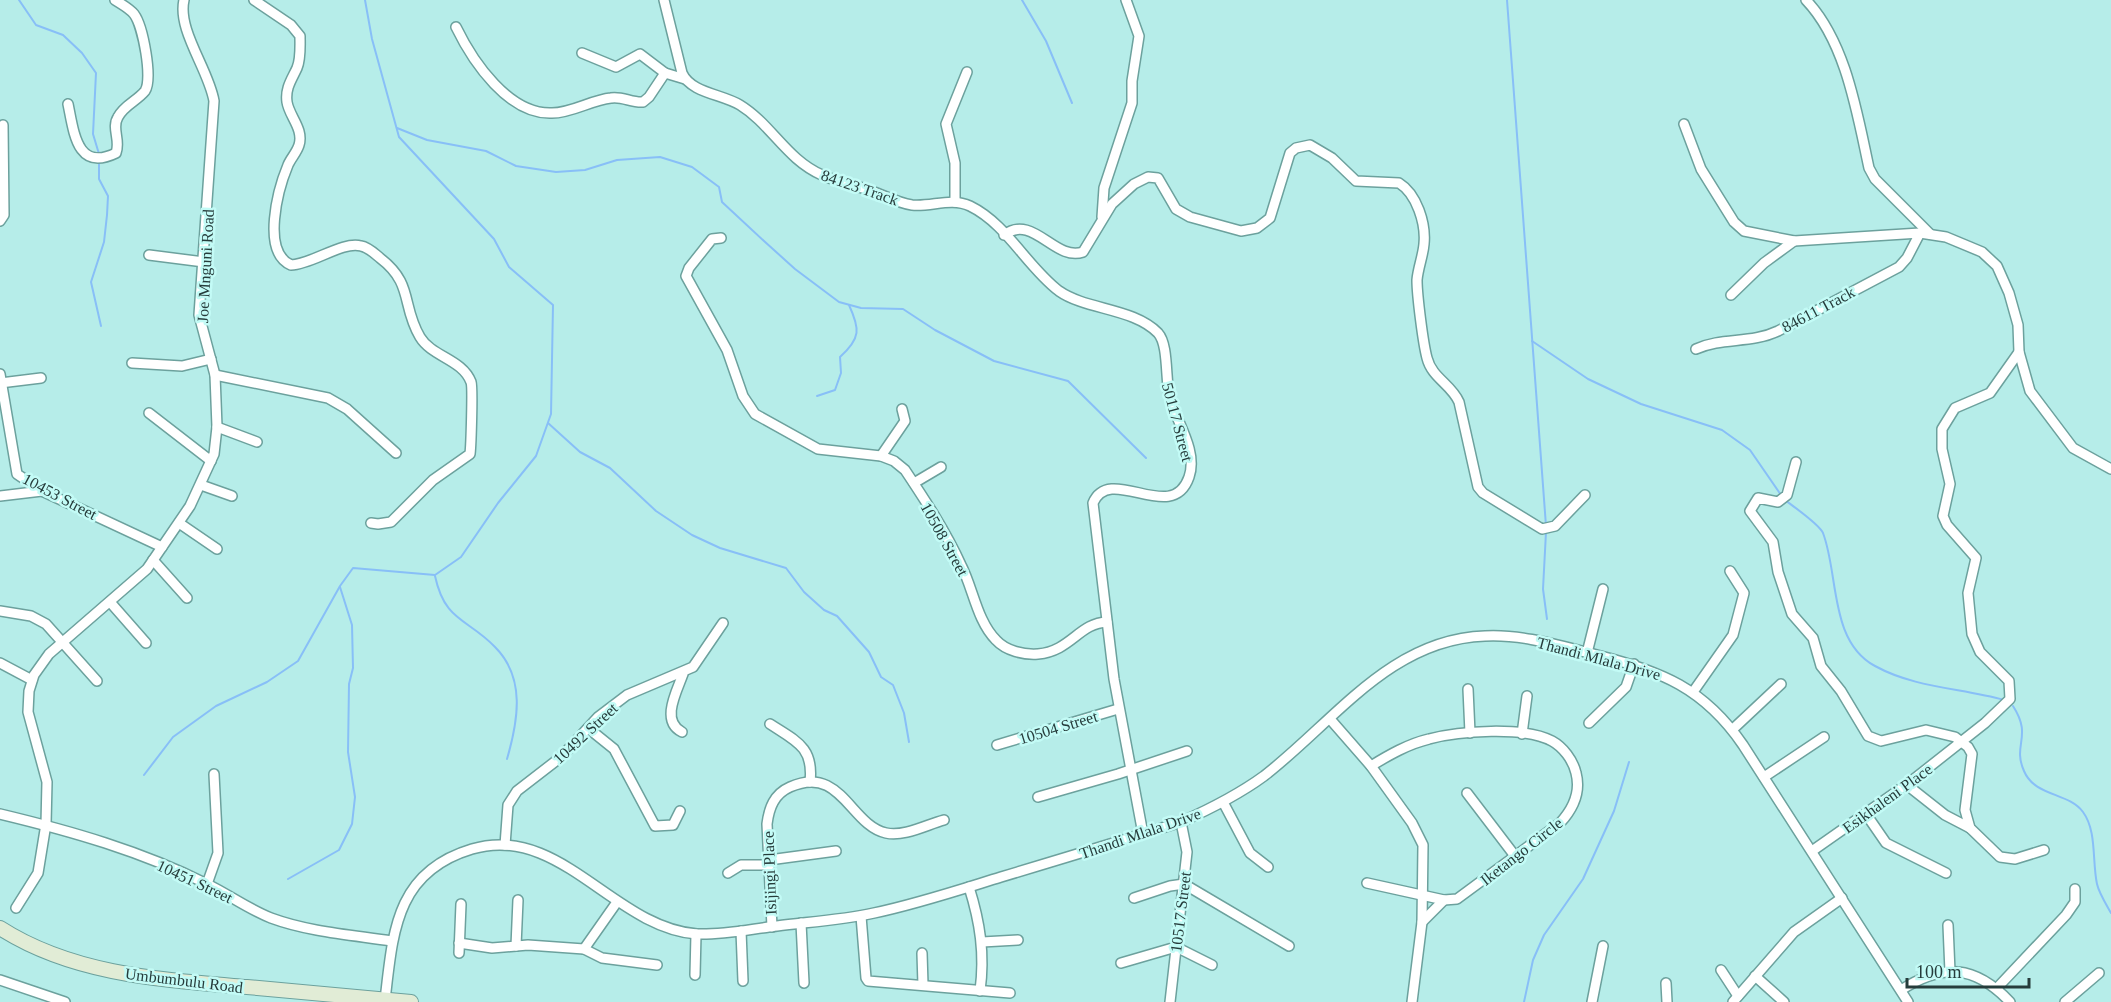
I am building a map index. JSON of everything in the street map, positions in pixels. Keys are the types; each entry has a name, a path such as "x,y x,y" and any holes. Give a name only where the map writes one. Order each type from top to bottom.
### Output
{"main road":[{"name":"Umbumbulu Road","path":"0,928 61,957 117,972 411,1002"}],"street":[{"path":"68,104 75,138 85,155 95,159 116,153 118,146 114,125 118,116 146,90 148,77 144,45 136,18 129,9 115,0"},
{"name":"Joe Mnguni Road","path":"16,908 30,890 38,873 46,824 47,782 28,712 32,680 42,661 141,575 178,524 201,484 211,461 217,427 215,375 199,315 214,101 210,83 182,18 184,0"},
{"path":"254,0 296,29 300,36 299,63 286,93 290,114 297,125 300,144 288,164 280,188 274,243 278,256 291,265 315,260 348,246 363,246 371,250 394,268 402,280 406,301 422,340 462,368 472,383 470,454 433,480 391,522 378,525 371,523"},
{"path":"664,0 685,79"},
{"path":"1102,217 1104,188 1132,103 1132,81 1138,49 1138,36 1126,0"},
{"path":"1806,0 1825,25 1842,65 1869,168 1875,179 1925,233"},
{"path":"456,27 471,54 497,87 510,98 546,113 612,98 643,102 665,73 640,54 616,67 582,52"},
{"path":"954,202 955,163 946,124 967,72"},
{"name":"84123 Track","path":"665,73 685,79 692,86 741,106 792,157 819,174 911,204 954,202 974,208 1004,235 1046,280"},
{"path":"1684,124 1701,169 1738,226 1751,234 1794,241 1925,233 1960,242 1982,252 1997,266 2009,293 2018,325 2019,352 2030,391 2073,448 2111,469"},
{"path":"0,221 4,215 3,125"},
{"path":"1004,235 1011,230 1023,229 1078,254 1086,249 1102,217 1126,190 1142,179 1154,177 1161,182 1171,204 1181,214 1228,229 1241,231 1257,228 1270,218 1290,153 1296,148 1310,145 1332,158 1356,181 1401,184 1415,204 1423,225 1424,246 1417,282 1426,357 1432,372 1452,390 1459,402 1478,487 1483,493 1542,529 1555,526 1585,495"},
{"name":"84611 Track","path":"1696,349 1717,341 1762,338 1778,331 1899,267 1925,233"},
{"name":"10508 Street","path":"721,238 712,239 689,268 686,276 727,350 739,388 750,409 761,418 818,449 881,456 900,465 914,483 962,566 990,632 1004,647 1026,654 1047,653 1065,647 1095,623 1107,622"},
{"path":"1731,295 1764,263 1794,241"},
{"path":"149,255 204,262"},
{"name":"50117 Street","path":"1046,280 1079,302 1107,307 1156,331 1163,341 1170,400 1190,453 1190,476 1183,488 1173,495 1159,498 1108,489 1098,493 1095,498 1093,508 1107,622"},
{"name":"Esikhaleni Place","path":"1812,851 1907,785 1962,743 2006,706 2011,695 2007,678 1980,652 1972,634 1968,593 1976,558 1947,525 1943,516 1950,484 1942,449 1942,429 1955,408 1990,393 2019,352"},
{"path":"132,363 183,366 211,359"},
{"path":"215,375 328,398 347,409 396,453"},
{"path":"0,380 40,378"},
{"name":"10453 Street","path":"0,380 4,438 17,474 42,491 162,547"},
{"path":"881,456 905,422 902,409"},
{"path":"149,413 211,461"},
{"path":"217,427 257,442"},
{"path":"1796,462 1787,495 1778,502 1758,498 1750,511 1773,542 1778,572 1790,610 1813,638 1825,672 1841,691 1864,731 1871,738 1888,740 1926,730 1950,735 1972,754 1965,810 1970,828"},
{"path":"914,483 941,467"},
{"path":"201,484 232,496"},
{"path":"0,496 42,491"},
{"path":"178,524 217,549"},
{"path":"153,560 188,598"},
{"path":"1693,692 1736,626 1744,592 1730,571"},
{"path":"1587,653 1603,589"},
{"path":"110,602 146,643"},
{"path":"0,611 37,618 46,624 97,681"},
{"path":"1107,622 1118,709 1143,834"},
{"name":"10492 Street","path":"505,845 507,814 511,798 516,791 561,757 607,709 637,689 683,674 699,661 723,623"},
{"name":"Thandi Mlala Drive","path":"385,1000 392,941 405,901 427,874 463,852 487,846 505,845 548,856 617,902 657,925 696,934 741,931 861,916 969,887 1181,822 1223,802 1263,777 1395,663 1425,648 1453,640 1507,636 1634,664 1670,678 1693,692 1733,729 1908,1002"},
{"path":"0,663 32,680"},
{"path":"1589,723 1626,687 1634,664"},
{"path":"682,732 673,726 670,718 683,674"},
{"path":"1733,729 1781,684"},
{"path":"1468,689 1470,733"},
{"path":"1522,734 1527,696"},
{"name":"10504 Street","path":"997,745 1118,709"},
{"path":"1330,719 1371,766 1420,838 1425,861 1421,894 1422,922 1413,1002"},
{"path":"770,724 806,751 811,763 810,782 820,783 838,793 872,826 883,833 907,832 944,820"},
{"path":"588,728 614,749 655,825 664,827 673,825 680,811"},
{"name":"Iketango Circle","path":"1371,766 1418,742 1470,733 1522,734 1543,737 1559,746 1575,770 1577,785 1574,802 1566,816 1463,896 1444,900"},
{"path":"1764,777 1824,737"},
{"path":"1038,797 1186,751"},
{"path":"207,884 218,853 214,774"},
{"name":"Isijingi Place","path":"772,927 767,824 773,802 788,788 810,782"},
{"path":"1907,785 1945,815 1970,828 2000,857 2015,860 2044,850"},
{"path":"1467,793 1515,856"},
{"path":"1223,802 1250,853 1268,867"},
{"name":"10451 Street","path":"0,813 104,842 207,884 270,917 294,925 392,941"},
{"path":"1866,814 1886,843 1946,873"},
{"name":"10517 Street","path":"1170,1002 1187,852 1181,822"},
{"path":"728,873 744,864 836,851"},
{"path":"1367,883 1444,900"},
{"path":"1134,898 1170,886 1184,884 1289,946"},
{"path":"969,887 982,942 984,963 980,991"},
{"path":"1997,988 2066,915 2075,902 2075,889"},
{"path":"1721,970 1735,999 1794,932 1842,898"},
{"path":"516,946 518,900"},
{"path":"1422,922 1444,900"},
{"path":"584,949 617,902"},
{"path":"461,904 459,948 516,946 584,949 602,958 657,965"},
{"path":"861,916 867,979 1010,993"},
{"path":"801,923 804,983"},
{"path":"1948,925 1950,972"},
{"path":"741,931 742,981"},
{"path":"695,975 696,934"},
{"path":"982,942 1018,940"},
{"path":"1121,963 1176,946 1212,965"},
{"path":"1592,1002 1603,946"},
{"path":"922,953 922,985"},
{"path":"1901,990 1932,974 1950,972 1978,976 1997,988 2010,1002"},
{"path":"2065,1002 2099,973"},
{"path":"1755,976 1784,1002"},
{"path":"0,980 65,1002"},
{"path":"1666,982 1666,1002"}],"waterway":[{"path":"19,0 36,25 63,35 82,53 96,73 93,134 99,154"},
{"path":"144,775 173,737 216,706 267,682 298,661 340,586 353,568 435,575 461,557 498,503 536,456 551,414 553,305 509,267 494,239 399,137 372,39 365,0"},
{"path":"1022,0 1046,41 1072,103"},
{"path":"1507,0 1546,526"},
{"path":"397,128 427,140 486,151 516,166 556,172 585,170 617,160 660,157 692,167 719,187 722,202 764,241 795,269 839,302 861,308 903,309 935,330 994,361 1068,381 1146,458"},
{"path":"99,160 99,179 108,196 107,215 104,242 91,282 101,326"},
{"path":"817,396 835,390 841,373 840,357 855,339 857,327 849,305"},
{"path":"1532,341 1588,379 1641,404 1722,430 1750,450 1781,495"},
{"path":"548,423 580,452 610,468 656,511 692,535 720,548 786,568 804,592 824,610 837,616 869,652 881,677 893,685 904,713 909,742"},
{"path":"1785,500 1812,520 1823,533 1843,624 1850,641 1860,655 1875,666 1906,679 2004,700"},
{"path":"1546,532 1543,589 1547,619"},
{"path":"435,576 439,591 451,611 495,647 512,672 517,700 514,730 507,759"},
{"path":"288,879 339,850 352,824 355,797 348,752 349,684 353,668 352,625 340,587"},
{"path":"2013,706 2021,725 2021,762 2029,779 2036,786 2077,806 2087,820 2092,837 2097,884 2111,913"},
{"path":"1524,1002 1533,960 1544,935 1583,879 1614,811 1629,762"}]}
